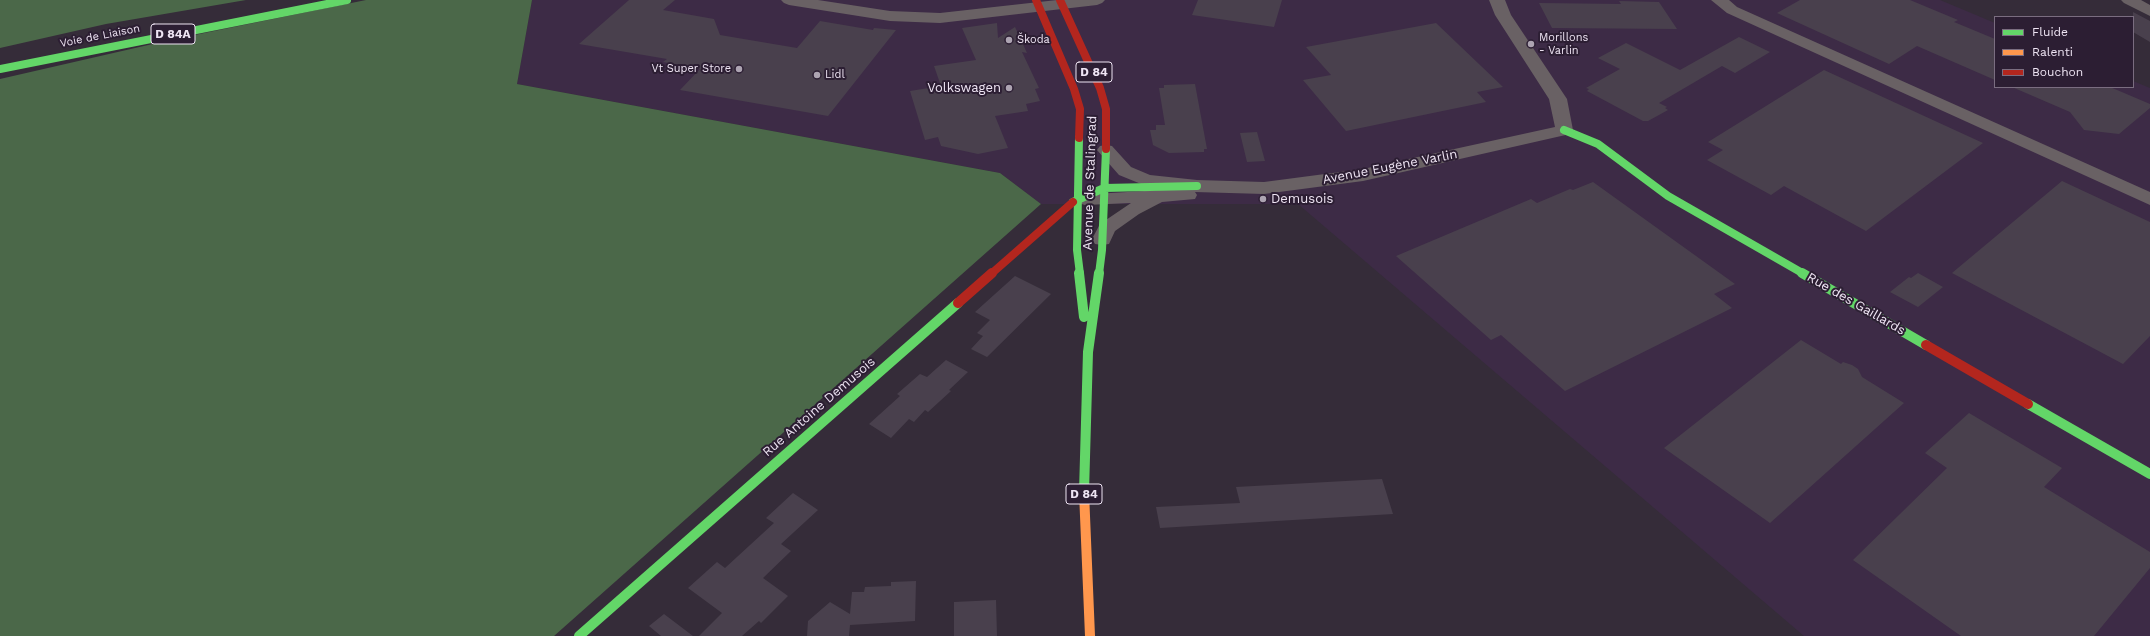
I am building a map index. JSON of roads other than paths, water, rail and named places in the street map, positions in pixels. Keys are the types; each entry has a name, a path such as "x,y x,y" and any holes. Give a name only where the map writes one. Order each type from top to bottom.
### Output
{"main road":[{"name":"Voie de Liaison","path":"0,69 347,0"},
{"name":"Avenue de Stalingrad","path":"1061,2 1097,79 1103,97 1107,127 1102,239 1088,352 1084,484 1090,636"},
{"name":"Avenue de Stalingrad","path":"1037,3 1078,99 1080,126 1077,250 1088,352"},
{"name":"Rue des Gaillards","path":"1564,130 1598,144 1668,196 2150,474"},
{"path":"1104,193 1197,186"},
{"name":"Rue Antoine Demusois","path":"579,636 1040,229 1073,202 1078,200"}],"street":[{"path":"789,0 902,17 940,18 1037,3 1097,0"},
{"path":"1498,0 1503,15 1558,99 1564,130"},
{"path":"1719,0 1732,10 2150,199"},
{"path":"2129,0 2150,11"},
{"name":"Avenue Eugène Varlin","path":"1106,150 1116,163 1137,177 1146,180 1197,186 1264,188 1363,175 1564,130"},
{"path":"1078,200 1104,193 1168,196 1264,188"},
{"path":"1102,239 1107,228 1132,210 1168,196"}],"place":[{"name":"Škoda","path":"1009,40"},
{"name":"Morillons - Varlin","path":"1531,44"},
{"name":"Vt Super Store","path":"739,69"},
{"name":"Lidl","path":"817,75"},
{"name":"Volkswagen","path":"1009,88"},
{"name":"Demusois","path":"1263,199"}]}
